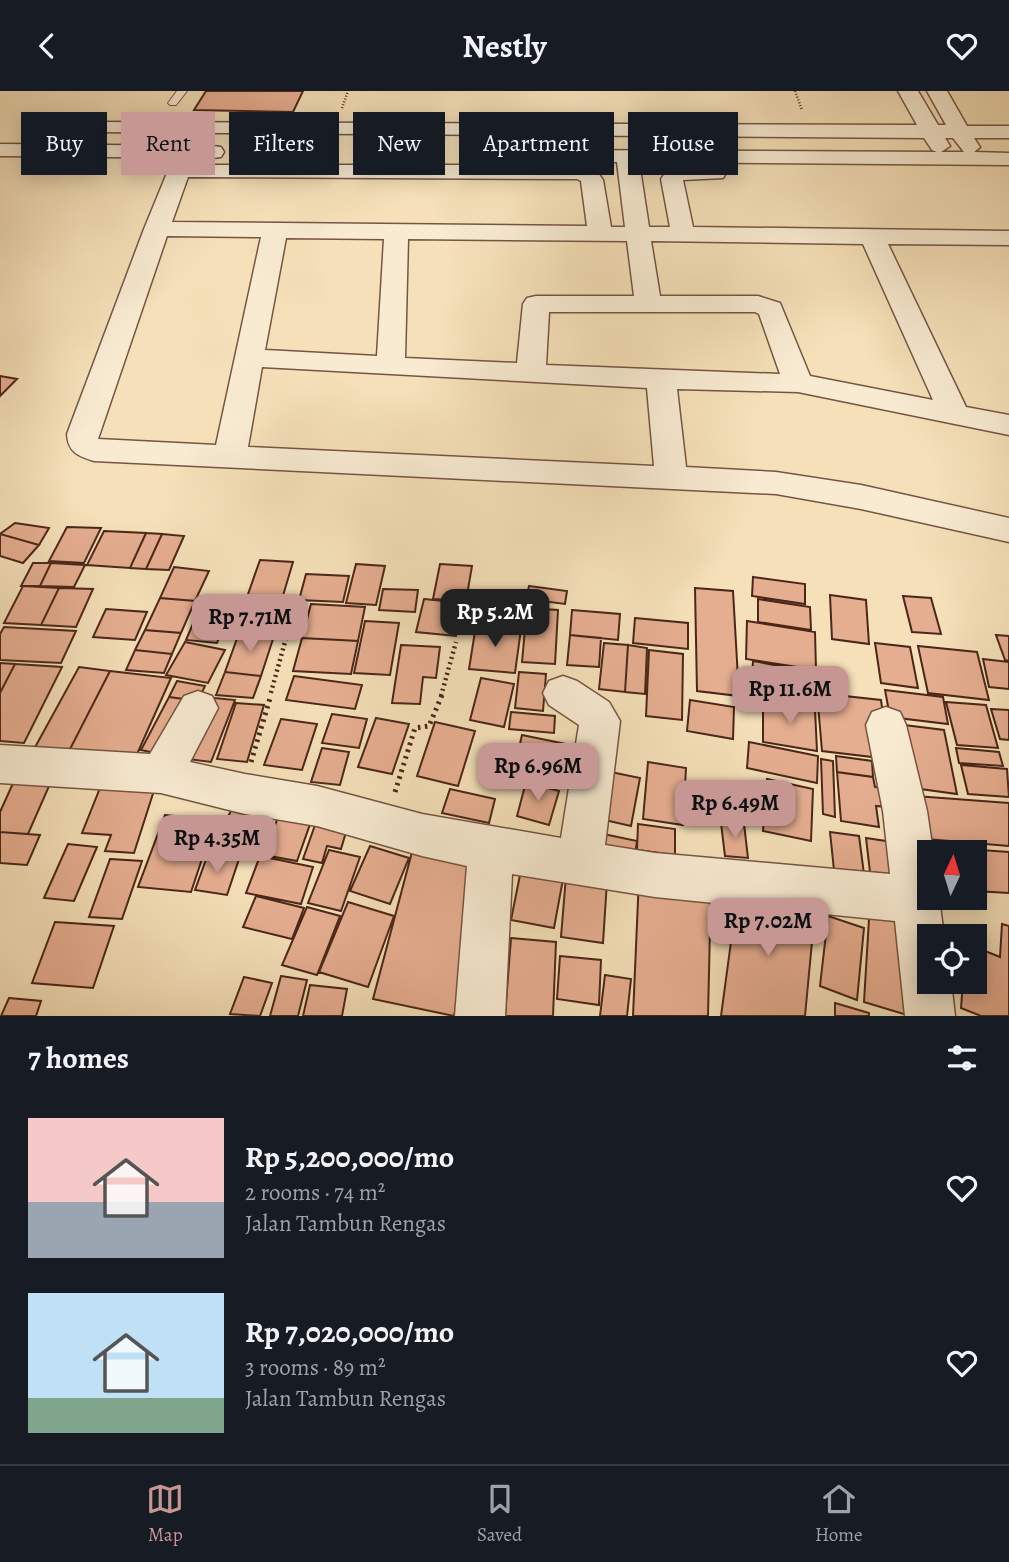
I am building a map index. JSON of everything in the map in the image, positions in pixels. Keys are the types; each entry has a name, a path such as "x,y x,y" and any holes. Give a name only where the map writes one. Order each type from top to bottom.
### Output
{"street":[{"path":"908,91 935,138"},
{"path":"937,91 965,139"},
{"path":"340,112 459,116"},
{"path":"614,121 803,115 935,138"},
{"path":"965,139 1009,118"},
{"path":"614,122 965,139 1009,132"},
{"path":"339,126 459,124"},
{"path":"107,126 229,126"},
{"path":"0,150 627,156 935,138 965,139 1009,159"},
{"path":"627,156 648,302"},
{"path":"600,234 592,180 579,172 193,168 178,173 82,434 83,444 94,450 776,483 861,497 1009,530"},
{"path":"683,235 671,179 676,174 687,172 1009,177"},
{"path":"156,229 1000,238 1009,266"},
{"path":"230,456 275,230"},
{"path":"391,365 396,232"},
{"path":"872,236 955,415"},
{"path":"531,373 536,304 648,302 765,305 771,309 799,383"},
{"path":"249,358 661,380 799,383 1009,425"},
{"path":"661,380 671,477"},
{"path":"563,693 595,714 600,721 580,863"},
{"path":"161,773 198,708"},
{"path":"886,725 905,811 930,1016"},
{"path":"0,764 161,773 239,792 305,804 385,823 422,835 491,849 655,875 916,900"},
{"path":"480,1016 491,849"}],"lane":[{"path":"173,103 182,91"}],"path":[{"path":"340,112 348,91"},
{"path":"794,91 803,115"},
{"path":"239,792 264,726 280,655 293,613 264,610"},
{"path":"385,823 415,728 429,726 442,694 456,642"}],"building":[{"path":"206,91 303,91 293,112 194,110"},
{"path":"0,376 17,379 0,396"},
{"path":"15,523 49,528 39,545 0,534"},
{"path":"67,527 101,528 84,563 49,561"},
{"path":"104,531 146,533 130,568 87,565"},
{"path":"146,533 162,534 146,569 130,568"},
{"path":"0,534 39,545 23,563 0,556"},
{"path":"162,534 184,536 169,570 146,569"},
{"path":"260,560 293,562 282,599 247,597"},
{"path":"33,563 51,563 40,586 21,586"},
{"path":"51,563 85,565 74,587 40,586"},
{"path":"356,564 385,566 376,605 346,603"},
{"path":"440,564 472,566 466,601 433,599"},
{"path":"174,567 209,571 195,601 160,598"},
{"path":"306,574 349,576 343,602 299,600"},
{"path":"753,577 805,584 805,604 752,596"},
{"path":"23,586 59,588 41,625 4,623"},
{"path":"529,586 567,591 565,604 526,599"},
{"path":"59,588 93,589 76,627 41,625"},
{"path":"695,588 733,591 739,696 697,691"},
{"path":"383,589 418,590 415,612 379,610"},
{"path":"830,595 866,600 869,644 832,639"},
{"path":"903,596 931,598 941,634 912,632"},
{"path":"160,598 195,601 181,633 145,630"},
{"path":"424,599 463,603 456,636 416,632"},
{"path":"758,599 810,607 811,630 758,622"},
{"path":"311,604 365,607 358,641 302,638"},
{"path":"201,605 231,608 217,643 186,640"},
{"path":"527,608 558,610 555,664 522,662"},
{"path":"106,609 147,612 135,640 93,637"},
{"path":"572,610 620,614 618,640 570,635"},
{"path":"248,611 282,614 274,636 239,633"},
{"path":"635,618 688,623 688,649 633,643"},
{"path":"365,621 399,623 390,675 354,673"},
{"path":"747,621 815,632 816,670 746,659"},
{"path":"476,625 521,629 515,673 469,669"},
{"path":"4,627 76,631 61,663 0,660 0,634"},
{"path":"145,630 181,633 172,654 135,650"},
{"path":"239,633 274,636 261,676 225,672"},
{"path":"570,635 601,638 599,667 567,665"},
{"path":"996,635 1009,636 1009,661 1005,660"},
{"path":"302,638 358,641 351,674 293,671"},
{"path":"185,642 225,650 208,683 166,675"},
{"path":"604,643 628,645 625,692 599,689"},
{"path":"875,643 910,647 918,688 881,683"},
{"path":"401,645 440,647 436,678 423,677 420,704 392,703"},
{"path":"628,645 647,648 645,694 625,692"},
{"path":"918,646 977,652 989,700 928,693"},
{"path":"135,650 172,654 164,673 126,670"},
{"path":"649,650 683,654 682,720 646,716"},
{"path":"983,659 1009,662 1009,689 989,687"},
{"path":"753,661 807,671 807,702 751,692"},
{"path":"0,663 15,664 0,693"},
{"path":"15,664 62,667 24,743 0,741 0,693"},
{"path":"79,667 110,671 67,755 33,751"},
{"path":"110,671 171,678 133,763 67,755"},
{"path":"225,672 261,676 253,698 216,695"},
{"path":"519,672 546,674 543,711 515,708"},
{"path":"294,676 362,685 355,709 286,700"},
{"path":"481,678 514,684 504,727 470,720"},
{"path":"177,681 205,686 198,701 169,697"},
{"path":"885,690 943,697 948,724 890,717"},
{"path":"817,693 881,700 889,759 822,751"},
{"path":"169,697 198,701 170,756 141,750"},
{"path":"204,697 235,700 211,762 180,758"},
{"path":"690,700 734,707 733,739 687,731"},
{"path":"763,701 815,709 817,751 763,742"},
{"path":"946,702 986,705 998,748 957,745"},
{"path":"236,703 264,705 247,762 217,759"},
{"path":"991,709 1009,710 1009,740 1000,739"},
{"path":"511,712 555,716 554,733 509,729"},
{"path":"332,714 367,719 359,748 322,743"},
{"path":"376,718 409,724 392,774 358,767"},
{"path":"281,719 317,724 302,770 264,765"},
{"path":"435,722 475,731 458,786 417,776"},
{"path":"896,724 944,730 957,794 906,787"},
{"path":"522,735 571,745 563,784 513,774"},
{"path":"749,742 818,756 817,783 747,768"},
{"path":"322,748 349,752 340,785 311,782"},
{"path":"956,748 999,752 1003,766 959,763"},
{"path":"836,756 872,761 873,777 837,772"},
{"path":"821,759 833,761 835,817 823,814"},
{"path":"648,762 686,768 683,825 643,819"},
{"path":"961,765 1007,769 1009,797 968,794"},
{"path":"606,771 640,778 631,826 596,818"},
{"path":"837,772 873,777 875,787 892,790 895,808 876,806 879,827 841,821"},
{"path":"106,773 158,778 134,853 105,851 111,835 82,833"},
{"path":"767,779 813,789 811,841 763,831"},
{"path":"14,781 50,784 28,834 0,832 0,812"},
{"path":"526,782 559,791 549,825 517,816"},
{"path":"450,789 495,799 489,823 442,813"},
{"path":"915,796 1009,803 1009,846 987,844 987,840 926,839"},
{"path":"238,797 272,806 246,860 211,850"},
{"path":"283,804 315,810 297,861 264,855"},
{"path":"320,811 351,815 341,849 327,846 322,863 303,859"},
{"path":"165,815 215,820 191,892 138,887"},
{"path":"721,823 744,824 748,858 725,856"},
{"path":"638,824 675,829 675,855 637,850"},
{"path":"0,832 40,835 27,865 0,863"},
{"path":"594,832 637,841 634,862 591,853"},
{"path":"830,832 859,836 864,874 834,870"},
{"path":"416,837 488,850 454,1016 373,999"},
{"path":"866,838 899,843 904,876 870,872"},
{"path":"68,844 97,847 74,901 44,898"},
{"path":"370,846 409,858 390,904 350,891"},
{"path":"329,850 360,857 341,911 308,903"},
{"path":"987,850 1009,852 1009,893 987,892"},
{"path":"208,854 239,859 227,895 195,890"},
{"path":"260,856 313,867 301,904 246,893"},
{"path":"110,859 142,861 122,919 89,917"},
{"path":"521,870 563,879 554,928 511,920"},
{"path":"566,876 607,881 603,943 561,937"},
{"path":"639,877 711,885 708,1016 633,1016"},
{"path":"738,890 815,910 805,1016 721,1016"},
{"path":"256,896 304,908 292,939 243,927"},
{"path":"348,902 394,916 368,987 319,972"},
{"path":"870,902 910,914 907,1015 864,1002"},
{"path":"307,907 340,916 317,975 282,965"},
{"path":"828,916 864,928 857,1000 820,986"},
{"path":"55,922 114,926 93,988 32,983"},
{"path":"1002,924 1009,926 1009,1016 981,1016 961,1008 962,994 987,994 987,952 1000,957"},
{"path":"511,938 556,942 553,1016 505,1016"},
{"path":"560,956 601,960 599,1005 557,999"},
{"path":"605,975 631,979 627,1016 600,1016"},
{"path":"281,976 307,980 298,1016 270,1016"},
{"path":"244,977 272,983 260,1016 230,1014"},
{"path":"310,985 347,989 342,1016 303,1016"},
{"path":"9,998 41,1001 36,1016 1,1016"},
{"path":"835,1003 869,1013 869,1016 835,1016"}]}
